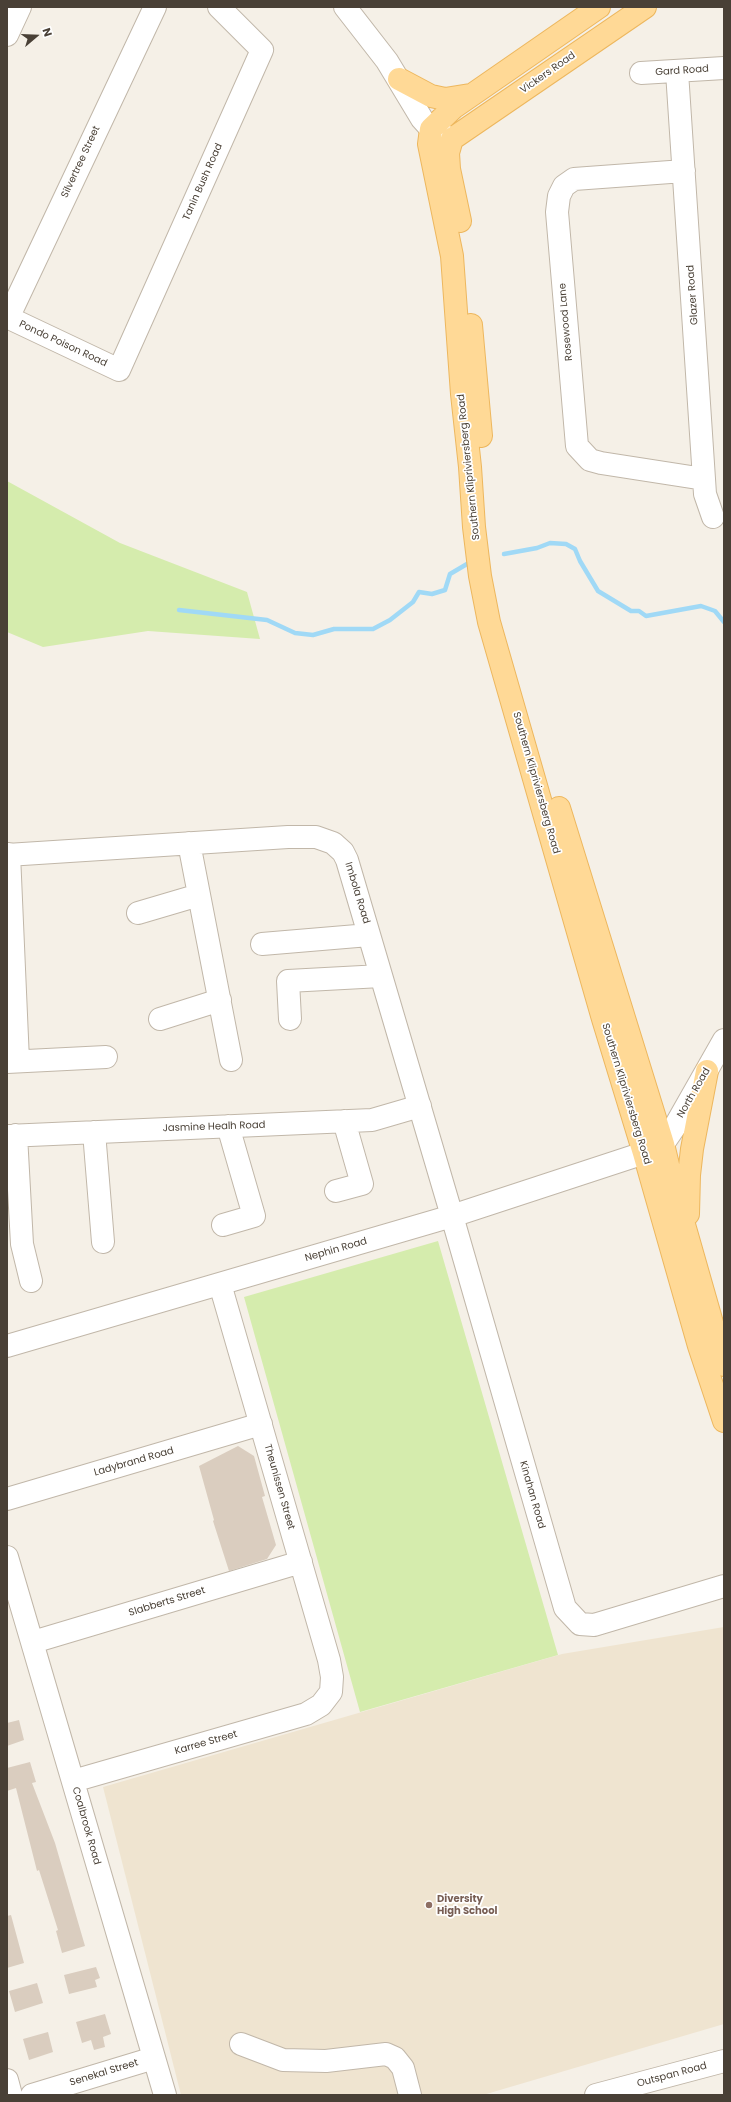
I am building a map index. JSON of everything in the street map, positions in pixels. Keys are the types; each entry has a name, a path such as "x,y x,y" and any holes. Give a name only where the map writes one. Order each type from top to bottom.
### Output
{"main road":[{"path":"431,129 453,108 474,95 599,7"},
{"name":"Vickers Road","path":"452,140 645,7"},
{"path":"399,78 431,96 445,99 474,95"},
{"name":"Southern Klipriviersberg Road","path":"431,129 429,144 431,161 447,227 452,256 462,394 480,576 490,622 581,908 654,1148 699,1346 724,1421"},
{"name":"Southern Klipriviersberg Road","path":"452,140 448,160 467,265 492,578 513,664 581,908"},
{"path":"691,1246 688,1225 689,1175 707,1071"},
{"name":"Southern Klipriviersberg Road","path":"654,1148 673,1186 721,1343 724,1365"}],"street":[{"path":"7,35 20,7"},
{"name":"Silvertree Street","path":"7,317 155,7"},
{"name":"Tanin Bush Road","path":"119,370 262,50 219,7"},
{"path":"345,7 399,78 422,119 431,129 452,140"},
{"name":"Gard Road","path":"641,73 724,68"},
{"name":"Glazer Road","path":"677,72 705,494 713,517"},
{"name":"Rosewood Lane","path":"684,171 574,179 564,186 559,196 557,212 577,446 590,460 601,463 704,479"},
{"name":"Pondo Poison Road","path":"7,317 119,370"},
{"name":"Imbola Road","path":"8,854 316,836 333,843 343,852 347,860 452,1216"},
{"path":"189,843 231,1060"},
{"path":"8,854 13,1062 106,1057"},
{"path":"138,913 199,895"},
{"path":"262,944 369,935"},
{"path":"290,1019 288,981 381,976"},
{"path":"160,1018 220,1000"},
{"name":"North Road","path":"654,1148 707,1071 724,1040"},
{"name":"Jasmine Healh Road","path":"12,1136 372,1120 420,1106"},
{"path":"336,1191 362,1184 344,1121"},
{"path":"223,1225 254,1216 228,1126"},
{"path":"94,1132 103,1242"},
{"path":"12,1136 14,1246 31,1281"},
{"name":"Nephin Road","path":"7,1346 452,1216 654,1148"},
{"name":"Kinahan Road","path":"452,1216 558,1589 569,1614 580,1624 594,1625 724,1586"},
{"name":"Theunissen Street","path":"220,1284 329,1660 332,1677 331,1692"},
{"name":"Ladybrand Road","path":"7,1499 261,1424"},
{"name":"Coalbrook Road","path":"7,1557 165,2095"},
{"name":"Slabberts Street","path":"33,1642 301,1562"},
{"name":"Karree Street","path":"73,1781 306,1714 321,1705 331,1692"},
{"path":"241,2044 283,2060 326,2061 386,2054 395,2058 403,2068 410,2095"},
{"name":"Senekal Street","path":"32,2095 154,2058"},
{"name":"Outspan Road","path":"596,2095 621,2092 724,2061"},
{"path":"7,2080 11,2095"}],"shaded area":[{"name":"Diversity High School","path":"724,1627 724,2024 483,2095 181,2095 103,1787 562,1654"}],"green space":[{"path":"7,481 120,543 247,592 260,639 148,631 43,647 7,632"},
{"path":"438,1241 558,1655 360,1712 244,1297"}],"building":[{"path":"238,1446 254,1456 265,1496 262,1497 276,1545 267,1559 229,1571 213,1521 214,1520 199,1466"},
{"path":"19,1720 24,1740 7,1746 7,1723"},
{"path":"30,1762 36,1782 32,1783 55,1843 85,1946 62,1953 56,1931 58,1930 39,1870 37,1871 16,1788 7,1791 7,1768"},
{"path":"11,1915 24,1963 7,1968 7,1916"},
{"path":"96,1967 100,1978 95,1980 97,1987 69,1994 64,1975"},
{"path":"37,1983 43,2003 15,2012 9,1991"},
{"path":"105,2014 111,2034 103,2037 105,2047 94,2050 91,2040 82,2043 76,2022"},
{"path":"48,2032 53,2052 29,2060 23,2039"}],"waterway":[{"path":"504,554 537,548 550,543 566,544 575,549 580,561 598,591 631,611 639,611 646,616 701,606 715,611 724,622"},
{"path":"179,610 267,620 295,633 313,635 334,629 373,629 390,620 413,602 419,592 432,594 445,590 450,574 467,564"}],"place":[{"name":"Diversity High School","path":"429,1905"}]}
